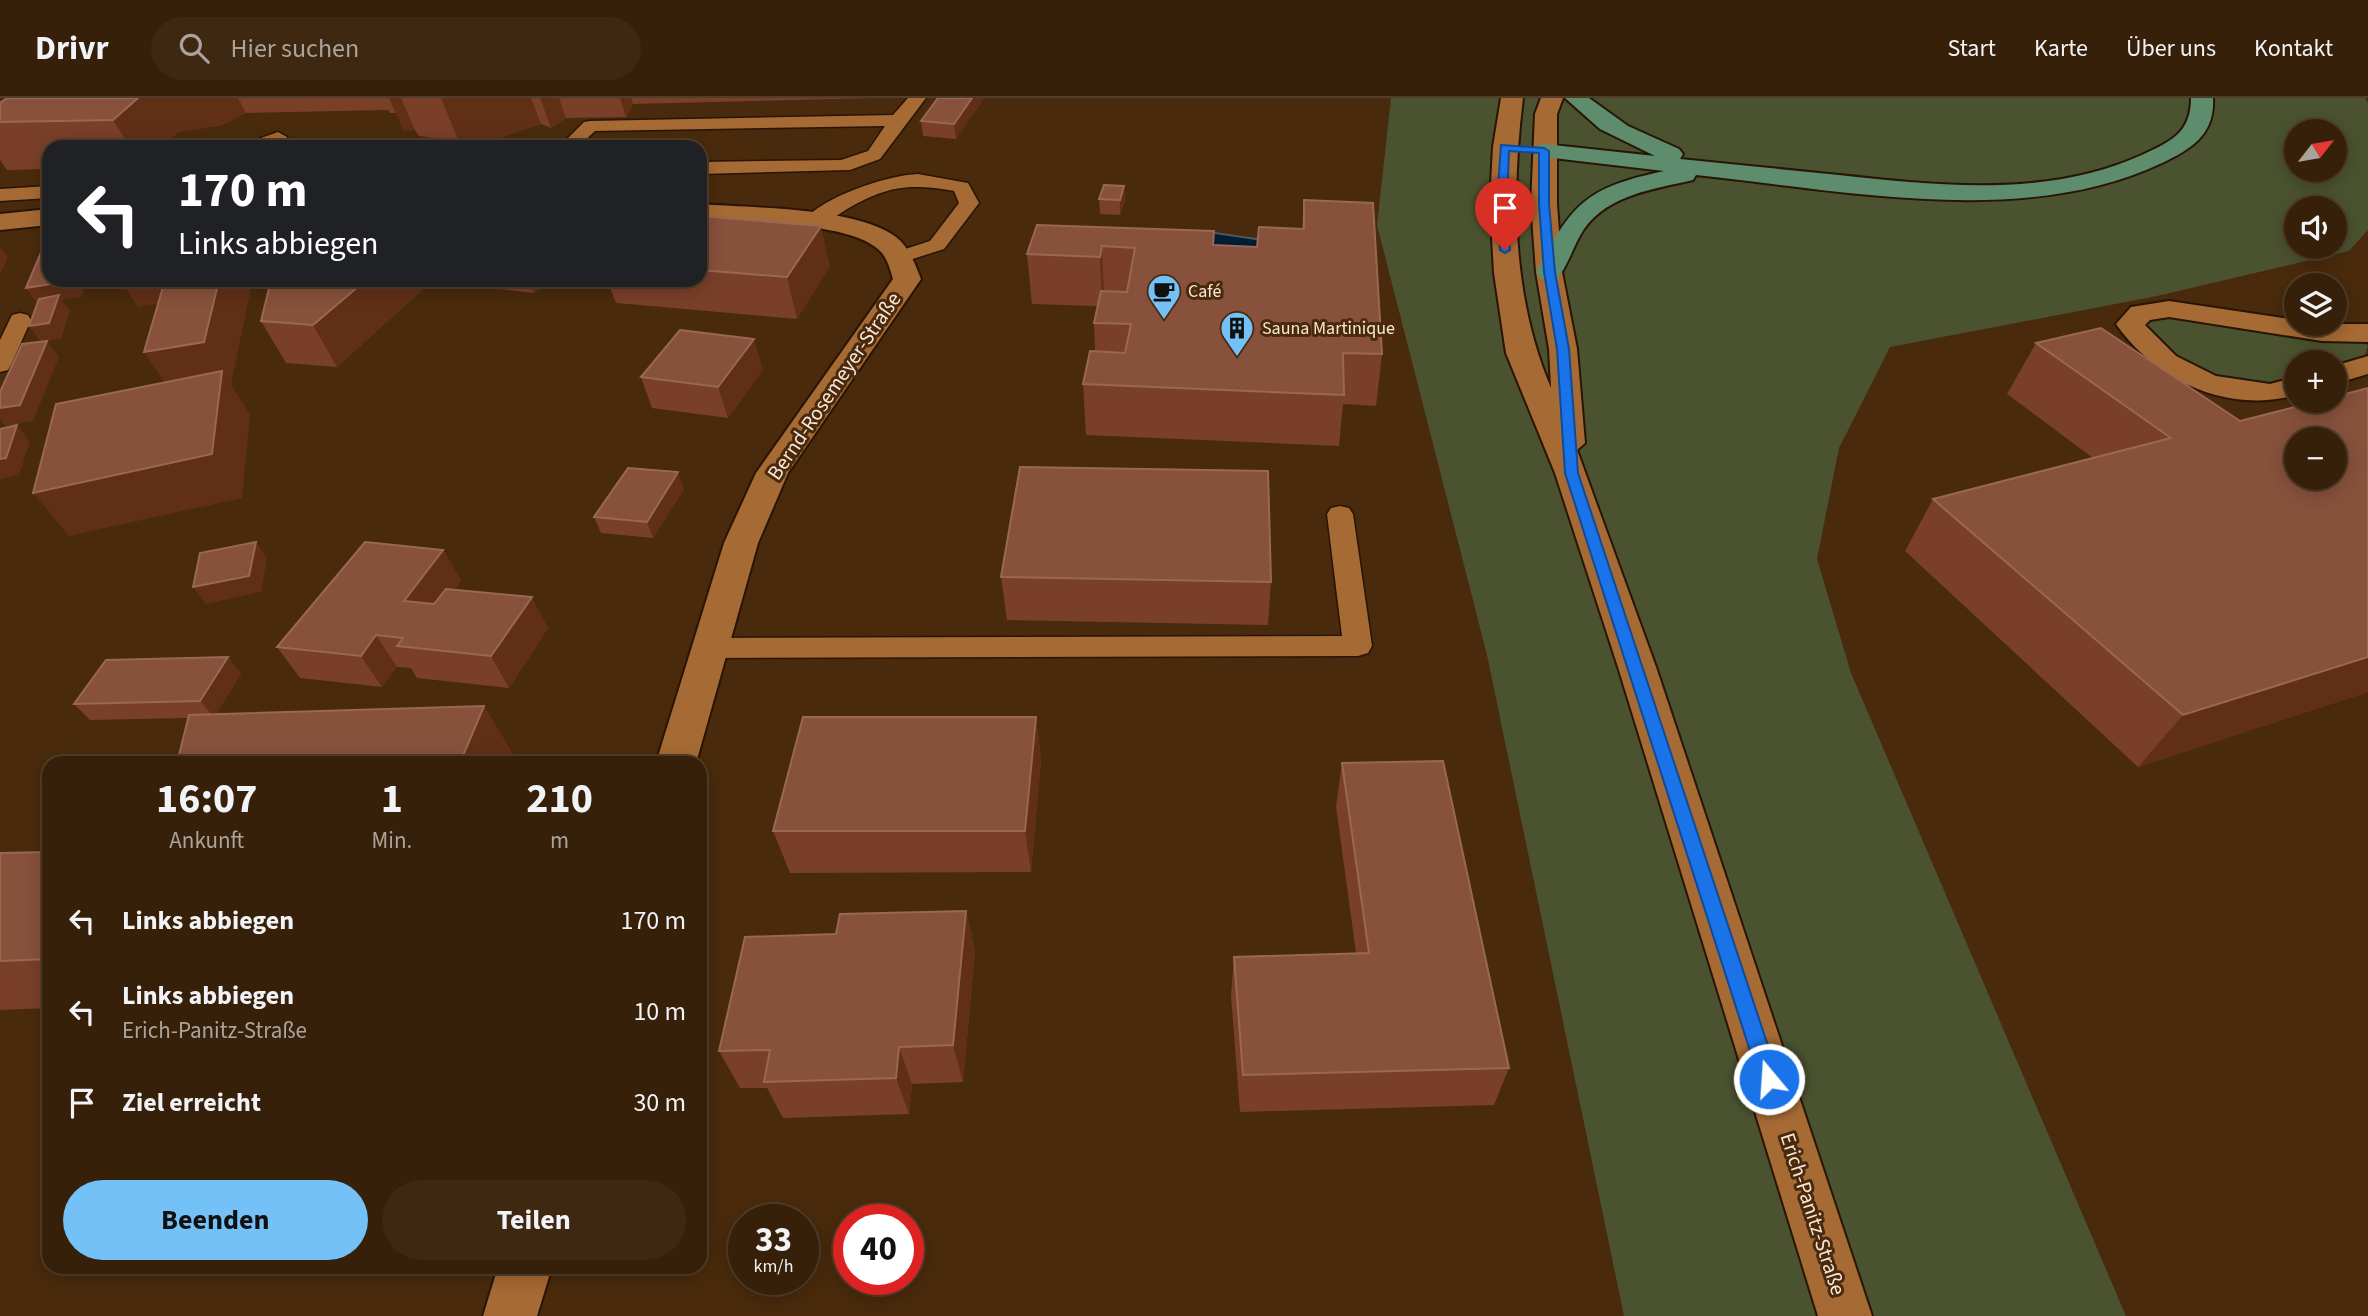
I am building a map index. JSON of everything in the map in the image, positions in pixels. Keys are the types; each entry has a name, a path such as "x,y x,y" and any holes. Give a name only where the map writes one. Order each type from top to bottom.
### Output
{"main road":[{"path":"1576,98 1608,124 1649,146 1712,169"},
{"path":"1544,151 1967,192 2040,189 2103,179 2149,163 2185,141 2201,119 2202,98"},
{"path":"1549,272 1578,219 1610,197 1648,181 1712,169"}],"street":[{"name":"Erich-Panitz-Straße","path":"1512,98 1504,148 1502,202 1507,274 1521,353 1572,473 1641,680 1844,1316"},
{"name":"Erich-Panitz-Straße","path":"1552,98 1546,114 1544,204 1549,272 1563,349 1572,473"},
{"path":"1504,148 1544,151"},
{"path":"707,213 813,222 860,230 885,241 900,257"},
{"path":"0,222 42,218"},
{"name":"Bernd-Rosemeyer-Straße","path":"678,756 741,543 772,473 907,279 900,257"},
{"path":"2284,389 2270,393 2208,384 2166,362 2143,341 2130,324 2141,313 2169,309 2322,332 2368,333"},
{"path":"2347,372 2368,366"},
{"path":"510,1316 523,1274"}],"lane":[{"path":"707,168 843,166 874,155 917,98"},
{"path":"575,140 590,126 898,120"},
{"path":"813,222 845,202 883,186 916,180 961,187 970,203 937,245 900,257"},
{"path":"0,195 42,192"},
{"path":"0,365 20,320"},
{"path":"709,648 1358,646 1340,514"}],"green space":[{"path":"1391,98 2365,98 2368,103 2368,230 2349,251 2347,196 2284,196 2284,259 2315,259 2157,296 1890,347 1839,448 1817,559 1851,673 2126,1316 1624,1316 1487,655 1377,225"},
{"path":"2141,313 2284,328 2284,336 2336,336 2368,345 2361,368 2347,372 2347,350 2284,350 2284,386 2208,384 2143,341"}],"water":[{"path":"1208,232 1256,239 1272,235 1295,249 1209,254"}],"building":[{"path":"7,98 138,98 113,120 0,122 0,103"},
{"path":"938,98 972,98 954,124 921,121"},
{"path":"1104,185 1124,186 1120,200 1099,199"},
{"name":"Sauna Martinique","path":"1304,200 1373,203 1382,354 1343,353 1344,395 1083,384 1090,351 1125,353 1131,324 1094,323 1101,291 1127,292 1135,248 1102,246 1100,257 1027,254 1037,225 1214,231 1213,245 1257,247 1259,227 1304,229"},
{"path":"707,217 821,226 787,277 707,271"},
{"path":"42,250 42,285 26,288"},
{"path":"163,287 217,287 204,342 144,352"},
{"path":"269,287 358,287 313,325 261,321"},
{"path":"59,295 49,323 29,326 39,299"},
{"path":"2101,328 2240,421 2284,410 2284,413 2347,413 2347,394 2368,388 2368,657 2183,715 1933,499 2171,438 2036,343"},
{"path":"680,330 754,339 718,387 641,377"},
{"path":"47,341 20,405 0,408 0,392 22,344"},
{"path":"222,371 212,454 33,493 56,404"},
{"path":"17,425 6,458 0,459 0,429"},
{"path":"1020,467 1268,471 1271,582 1001,577"},
{"path":"628,468 678,472 647,522 594,517"},
{"path":"256,542 249,576 193,587 200,553"},
{"path":"365,542 443,550 404,601 434,604 446,589 532,597 491,656 397,646 403,638 376,635 361,656 277,647"},
{"path":"228,657 200,701 74,704 106,660"},
{"path":"484,706 463,756 179,756 189,715"},
{"path":"803,717 1036,717 1025,831 773,831"},
{"path":"1443,761 1509,1068 1243,1075 1234,957 1369,953 1342,763"},
{"path":"42,852 42,959 0,961 0,853"},
{"path":"966,911 953,1045 899,1047 896,1078 764,1082 770,1050 719,1051 745,937 836,934 840,914"}],"place":[{"name":"Café","path":"1164,321"},
{"name":"Sauna Martinique","path":"1237,358"}],"route":[{"path":"1505,250 1502,202 1504,148 1544,151 1544,204 1549,272 1563,349 1572,473 1769,1079"}]}
